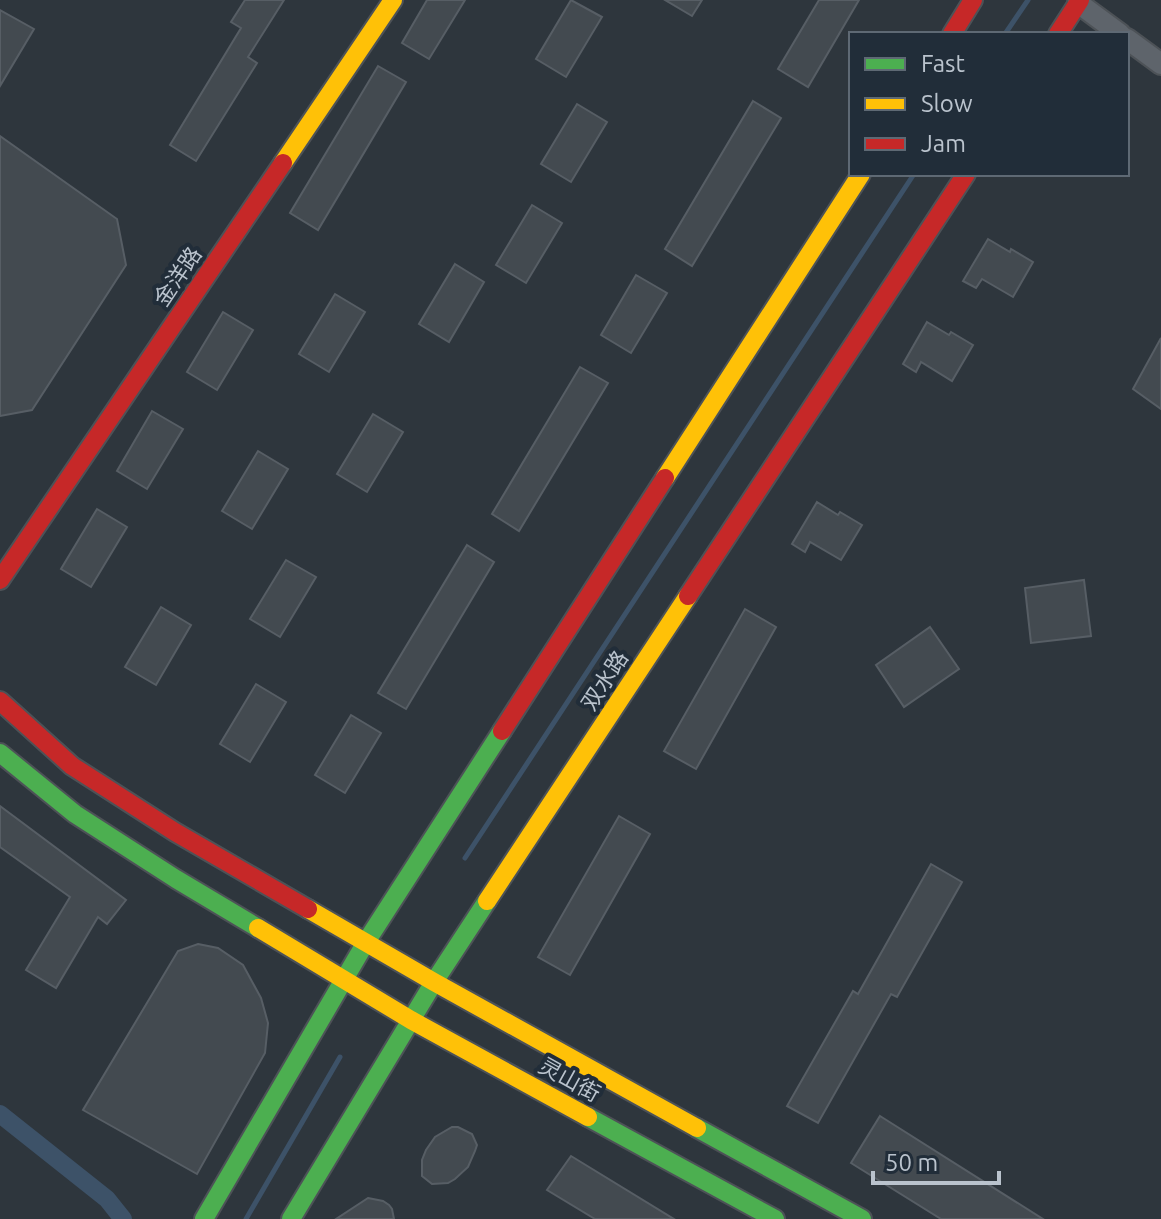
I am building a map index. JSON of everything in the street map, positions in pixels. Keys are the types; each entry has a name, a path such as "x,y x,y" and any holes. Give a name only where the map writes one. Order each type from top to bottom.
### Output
{"main road":[{"name":"金洋路","path":"0,580 393,0"},
{"path":"953,32 973,0"},
{"path":"1059,32 1079,2"},
{"path":"204,1219 366,942 860,176"},
{"name":"双水路","path":"291,1219 434,982 965,176"},
{"name":"灵山街","path":"0,701 72,766 175,832 434,982 862,1219"},
{"name":"灵山街","path":"0,753 75,814 176,879 411,1020 775,1219"}],"street":[{"path":"1079,2 1117,32"},
{"path":"1129,40 1161,64"}],"building":[{"path":"245,0 284,0 248,57 257,63 196,161 170,145 241,28 231,22"},
{"path":"427,0 465,0 429,59 402,43"},
{"path":"571,0 602,17 566,77 536,59"},
{"path":"665,0 702,0 692,16"},
{"path":"819,0 859,0 808,87 778,69"},
{"path":"0,10 34,29 0,86"},
{"path":"378,66 406,82 318,230 290,213"},
{"path":"753,101 781,118 692,266 665,249"},
{"path":"577,104 607,122 571,182 541,164"},
{"path":"0,136 117,219 126,265 32,410 0,416"},
{"path":"532,205 562,223 526,283 496,265"},
{"path":"988,239 1033,262 1013,297 982,279 976,288 963,281"},
{"path":"455,264 484,282 449,342 419,324"},
{"path":"636,275 667,293 631,353 601,335"},
{"path":"335,294 365,312 329,372 299,354"},
{"path":"223,312 253,330 217,390 187,372"},
{"path":"927,322 973,345 952,381 921,362 916,372 903,364"},
{"path":"1161,338 1161,409 1133,389"},
{"path":"580,367 608,383 519,531 492,514"},
{"path":"152,411 183,429 147,489 117,471"},
{"path":"373,414 403,432 367,492 337,474"},
{"path":"258,451 288,469 252,529 222,511"},
{"path":"817,502 862,525 841,560 810,542 805,552 792,544"},
{"path":"97,509 127,527 91,587 61,569"},
{"path":"467,545 494,562 406,709 378,693"},
{"path":"286,560 316,577 280,637 250,619"},
{"path":"1084,580 1091,636 1031,643 1025,588"},
{"path":"161,607 191,625 156,685 125,667"},
{"path":"745,609 776,627 696,769 664,751"},
{"path":"930,627 959,669 904,707 876,665"},
{"path":"256,684 286,702 250,762 220,744"},
{"path":"351,715 381,733 345,793 315,775"},
{"path":"0,806 126,900 107,924 98,917 56,988 26,970 70,897 0,847"},
{"path":"619,816 650,834 570,975 538,957"},
{"path":"931,864 962,882 897,997 891,994 818,1123 787,1106 853,991 858,994"},
{"path":"198,944 218,948 243,965 261,998 268,1023 265,1053 197,1174 83,1110 178,951"},
{"path":"880,1116 1043,1219 941,1219 851,1163"},
{"path":"452,1127 472,1134 477,1145 475,1151 468,1167 455,1179 448,1183 432,1184 422,1176 422,1160 435,1137"},
{"path":"571,1156 674,1219 595,1219 547,1190"},
{"path":"368,1198 389,1205 394,1219 336,1219"}],"waterway":[{"path":"1006,32 1028,0"},
{"path":"465,858 913,176"},
{"path":"246,1219 340,1057"},
{"path":"0,1114 107,1199 123,1219"}],"traffic: fast":[{"path":"204,1219 366,942 502,731"},
{"path":"0,753 75,814 258,928"},
{"path":"291,1219 434,982 487,901"},
{"path":"588,1117 775,1219"},
{"path":"697,1128 862,1219"}],"traffic: slow":[{"path":"283,163 393,0"},
{"path":"665,478 860,176"},
{"path":"487,901 688,596"},
{"path":"308,909 697,1128"},
{"path":"258,928 411,1020 588,1117"}],"traffic: jam":[{"path":"953,32 973,0"},
{"path":"1059,32 1080,0"},
{"path":"0,580 283,163"},
{"path":"688,596 965,176"},
{"path":"502,731 665,478"},
{"path":"0,701 72,766 175,832 308,909"}]}
